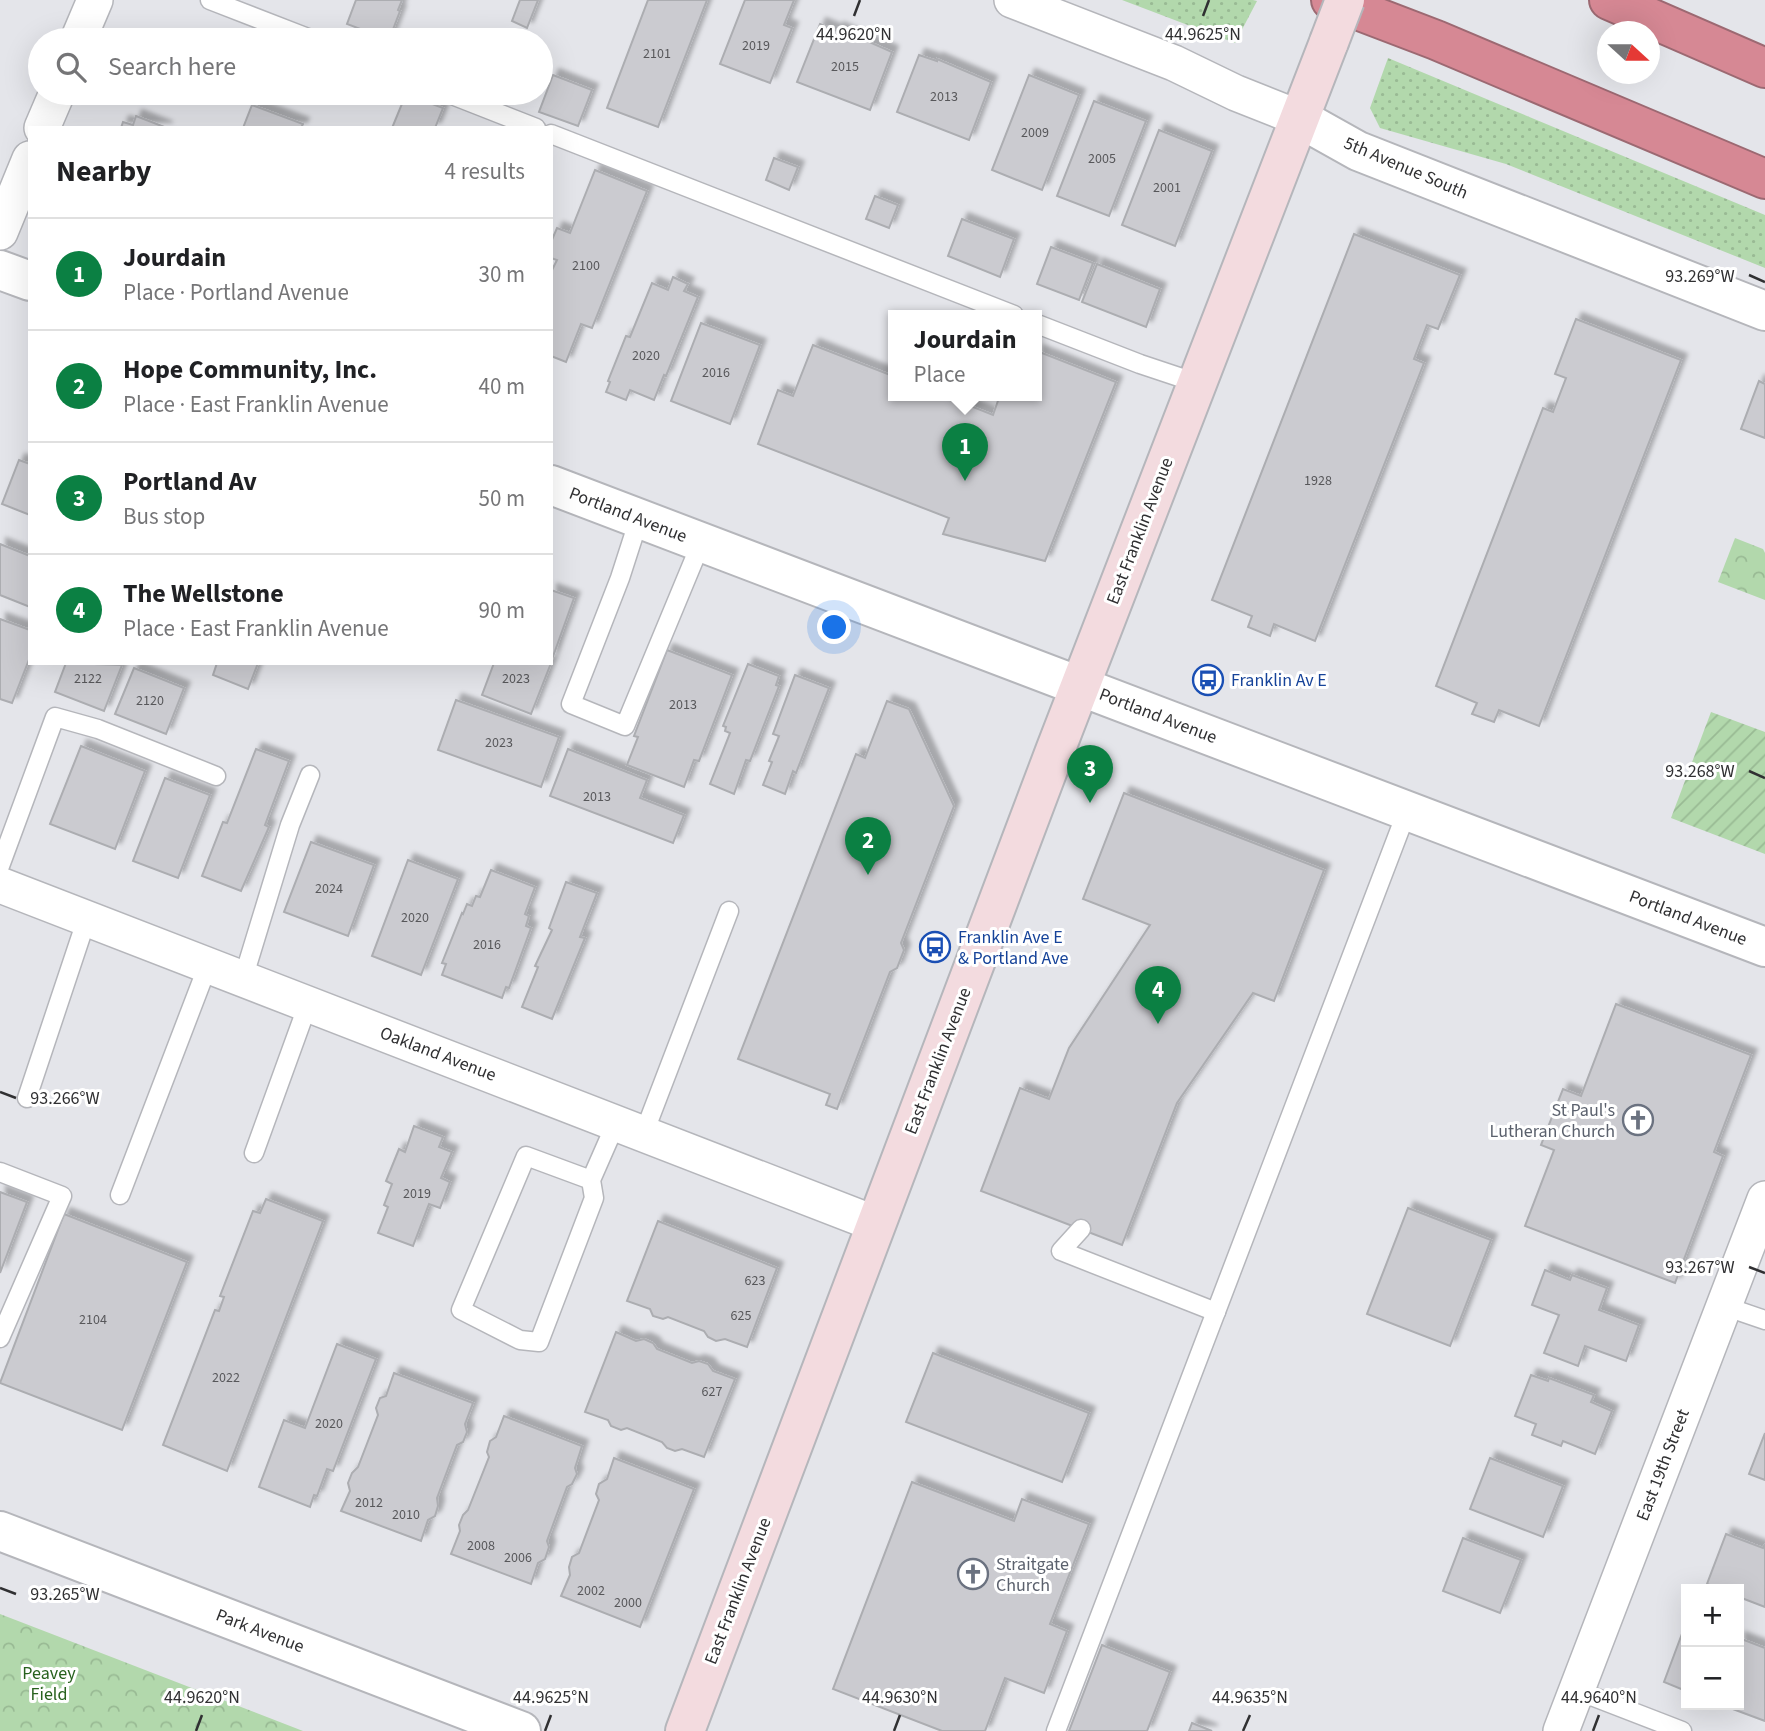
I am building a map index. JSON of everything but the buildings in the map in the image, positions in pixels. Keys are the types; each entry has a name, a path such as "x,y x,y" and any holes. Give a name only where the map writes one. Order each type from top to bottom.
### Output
{"highway":[{"path":"1331,0 1436,40 1765,179"},
{"path":"1609,0 1765,68"}],"main road":[{"name":"East Franklin Avenue","path":"685,1731 1080,686 1345,0"}],"street":[{"path":"83,28 94,0"},
{"name":"5th Avenue South","path":"1012,0 1174,63 1299,118 1358,151 1765,311"},
{"path":"43,126 52,105"},
{"path":"0,233 28,164"},
{"path":"0,270 28,280"},
{"name":"Portland Avenue","path":"553,486 1765,947"},
{"name":"Oakland Avenue","path":"0,885 876,1224"},
{"name":"East 19th Street","path":"1561,1731 1765,1199"},
{"name":"Park Avenue","path":"0,1531 521,1731"}],"lane":[{"path":"210,0 282,28"},
{"path":"478,105 531,126"},
{"path":"553,135 1001,310"},
{"path":"1042,326 1197,383"},
{"path":"639,519 620,578 571,704 625,726 701,543"},
{"path":"0,866 55,717 98,729 216,776"},
{"path":"243,979 290,825 310,775"},
{"path":"1056,1731 1407,811"},
{"path":"592,1180 526,1156 461,1310 520,1340 539,1342 594,1198 592,1180 630,1128 729,911"},
{"path":"27,1098 87,918"},
{"path":"120,1195 208,965"},
{"path":"254,1153 308,1004"},
{"path":"0,1172 62,1196 0,1338"},
{"path":"1081,1229 1061,1251 1216,1312"},
{"path":"1724,1306 1765,1320"},
{"path":"1576,1690 1682,1731"}],"green space":[{"path":"1122,0 1253,0 1257,1 1235,43"},
{"path":"1388,58 1765,215 1765,268 1506,164 1380,128 1370,108"},
{"path":"1735,538 1763,549 1765,553 1765,600 1718,582"},
{"path":"1711,712 1765,732 1765,854 1671,818"},
{"name":"Peavey Field","path":"0,1614 303,1731 0,1731"}],"place":[{"name":"Jourdain","path":"965,481"},
{"name":"Franklin Av E","path":"1208,680"},
{"name":"Portland Av","path":"1090,803"},
{"name":"Hope Community, Inc.","path":"868,875"},
{"name":"Franklin Ave E & Portland Ave","path":"935,947"},
{"name":"The Wellstone","path":"1158,1024"},
{"name":"St Paul's Lutheran Church","path":"1638,1120"},
{"name":"Straitgate Church","path":"973,1574"}]}
